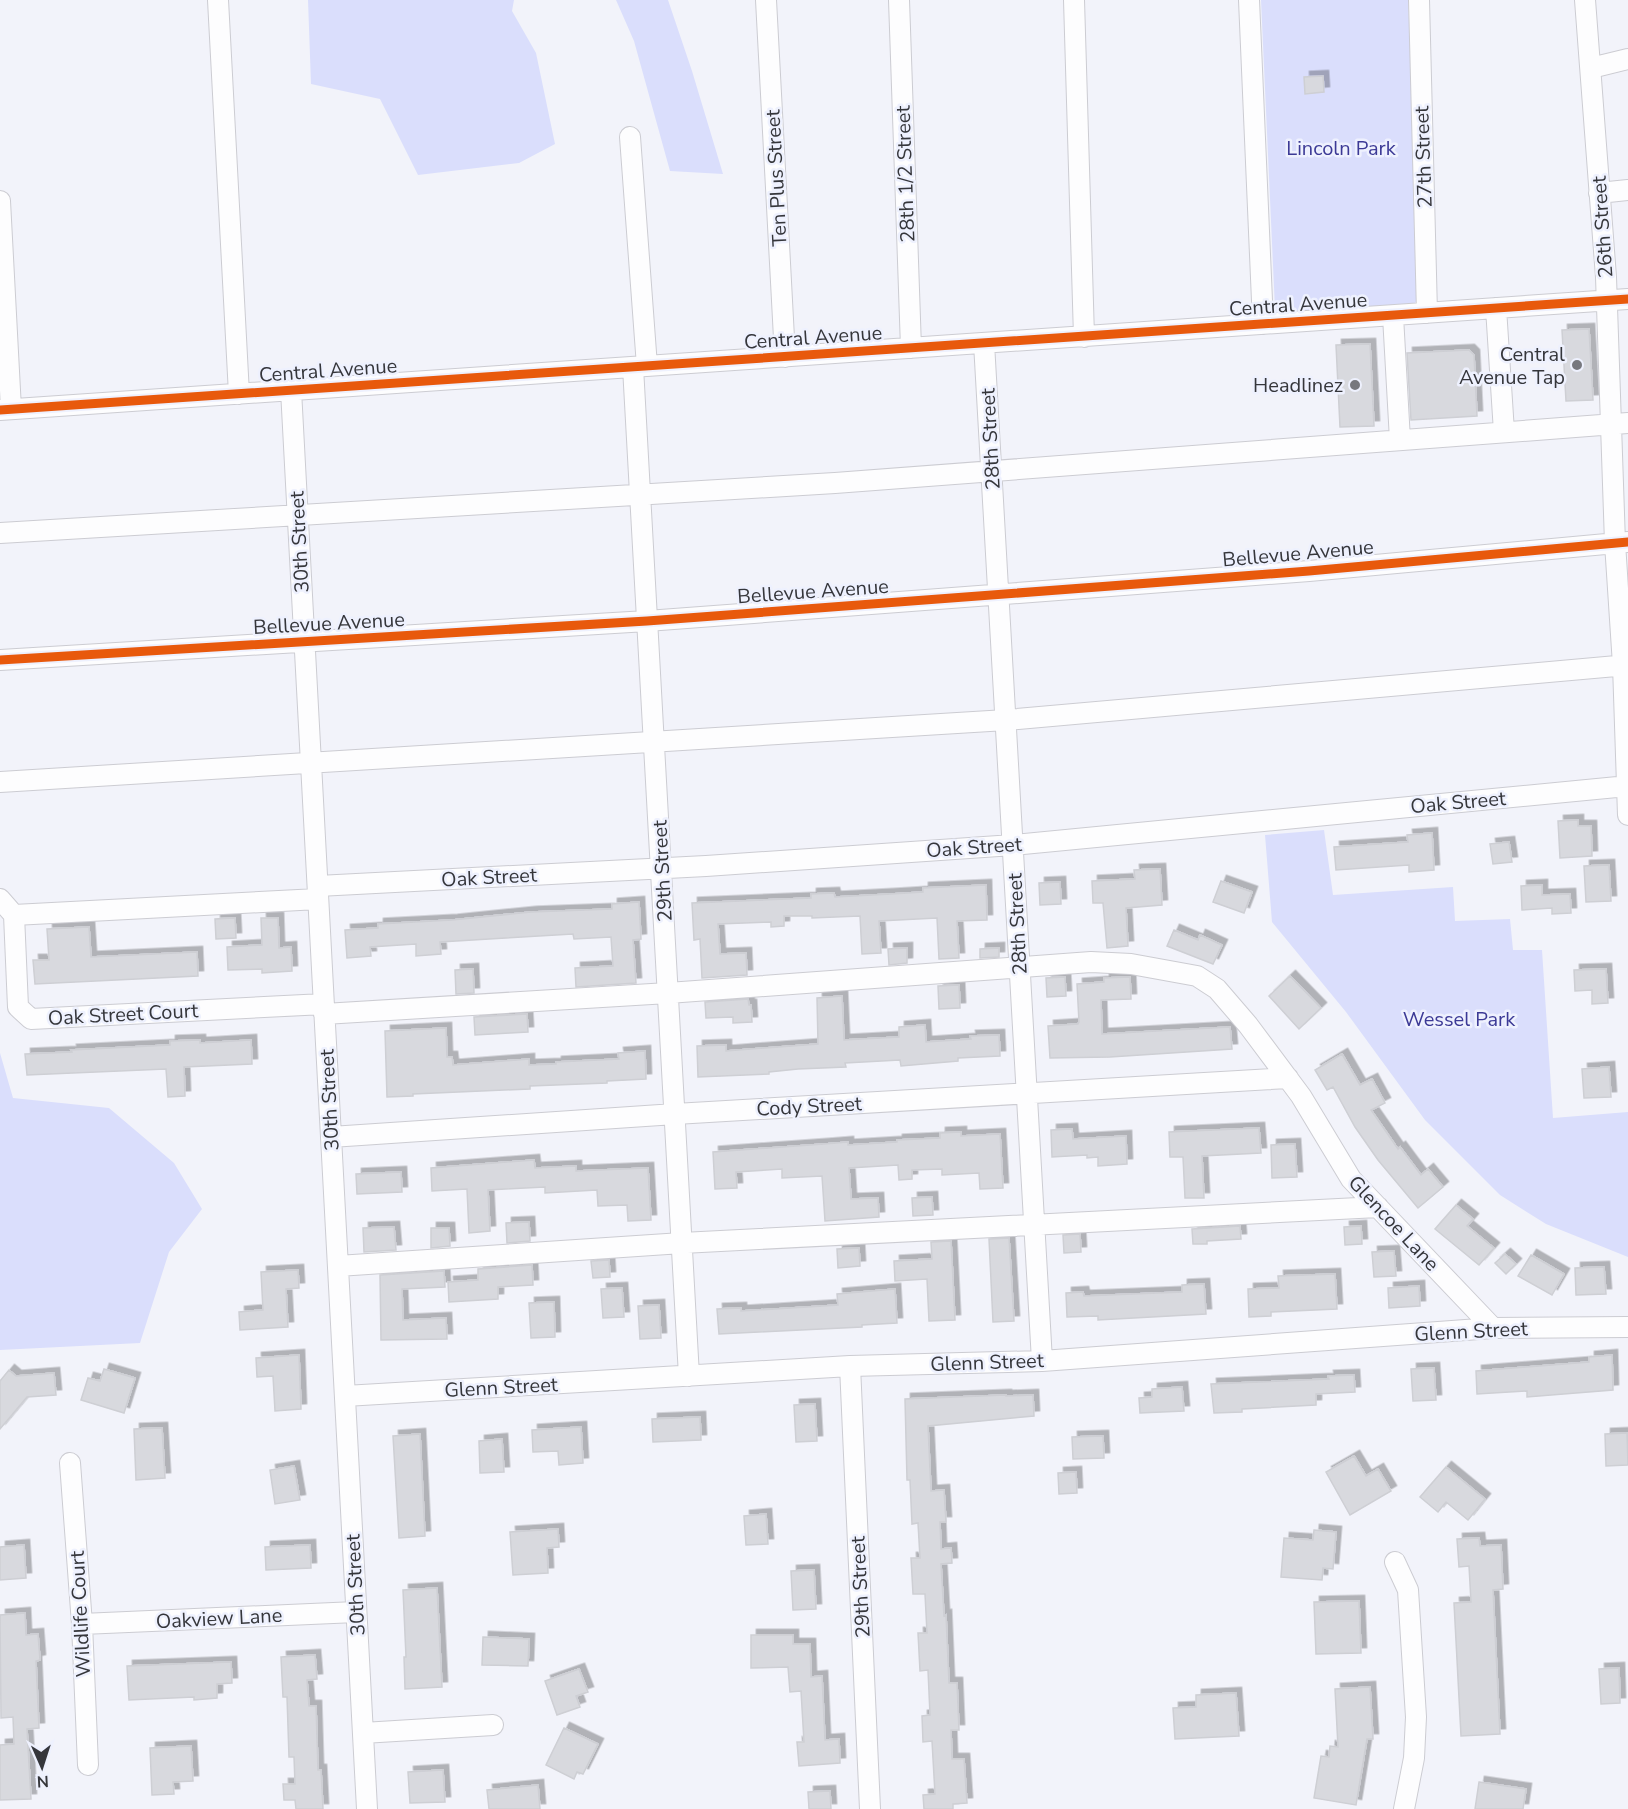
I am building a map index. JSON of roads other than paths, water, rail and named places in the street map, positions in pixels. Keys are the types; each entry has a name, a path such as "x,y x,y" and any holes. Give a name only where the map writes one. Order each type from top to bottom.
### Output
{"street":[{"path":"218,0 238,394"},
{"name":"Ten Plus Street","path":"766,0 785,357"},
{"name":"28th 1/2 Street","path":"899,0 911,348"},
{"path":"1074,0 1084,337"},
{"path":"1249,0 1263,324"},
{"name":"27th Street","path":"1419,0 1427,313"},
{"name":"26th Street","path":"1585,0 1607,301 1620,423 1628,815"},
{"path":"1591,68 1628,59"},
{"name":"29th Street","path":"630,137 640,367 640,494 689,1376"},
{"path":"1599,193 1628,190"},
{"path":"0,201 6,410"},
{"name":"Central Avenue","path":"6,410 1628,300"},
{"path":"1496,308 1504,432"},
{"path":"1393,316 1400,440"},
{"name":"28th Street","path":"984,343 1042,1361"},
{"name":"30th Street","path":"291,390 367,1809"},
{"path":"0,533 992,471 1620,423"},
{"name":"Bellevue Avenue","path":"0,660 647,621 1309,571 1621,542"},
{"path":"0,782 1006,720 1625,665"},
{"name":"Oak Street","path":"14,915 1013,845 1627,786"},
{"path":"0,899 14,915"},
{"name":"Oak Street Court","path":"14,915 18,1007 31,1018 324,1009 668,993"},
{"name":"Glencoe Lane","path":"668,993 1091,962 1131,963 1197,976 1217,989 1248,1025 1301,1096 1351,1179 1493,1328"},
{"name":"Cody Street","path":"331,1137 1288,1078"},
{"path":"338,1266 682,1243 1378,1207"},
{"name":"Glenn Street","path":"345,1396 850,1366 1042,1361 1493,1328 1628,1327"},
{"name":"29th Street","path":"850,1366 870,1809"},
{"name":"Wildlife Court","path":"70,1463 82,1624 88,1765"},
{"path":"1395,1562 1408,1590 1416,1717 1414,1758 1404,1809"},
{"name":"Oakview Lane","path":"82,1624 356,1612"},
{"path":"363,1733 493,1725"}],"place":[{"name":"Central Avenue Tap","path":"1577,365"},
{"name":"Headlinez","path":"1355,385"}],"park label":[{"name":"Lincoln Park","path":"1341,148"},
{"name":"Wessel Park","path":"1459,1019"}]}
